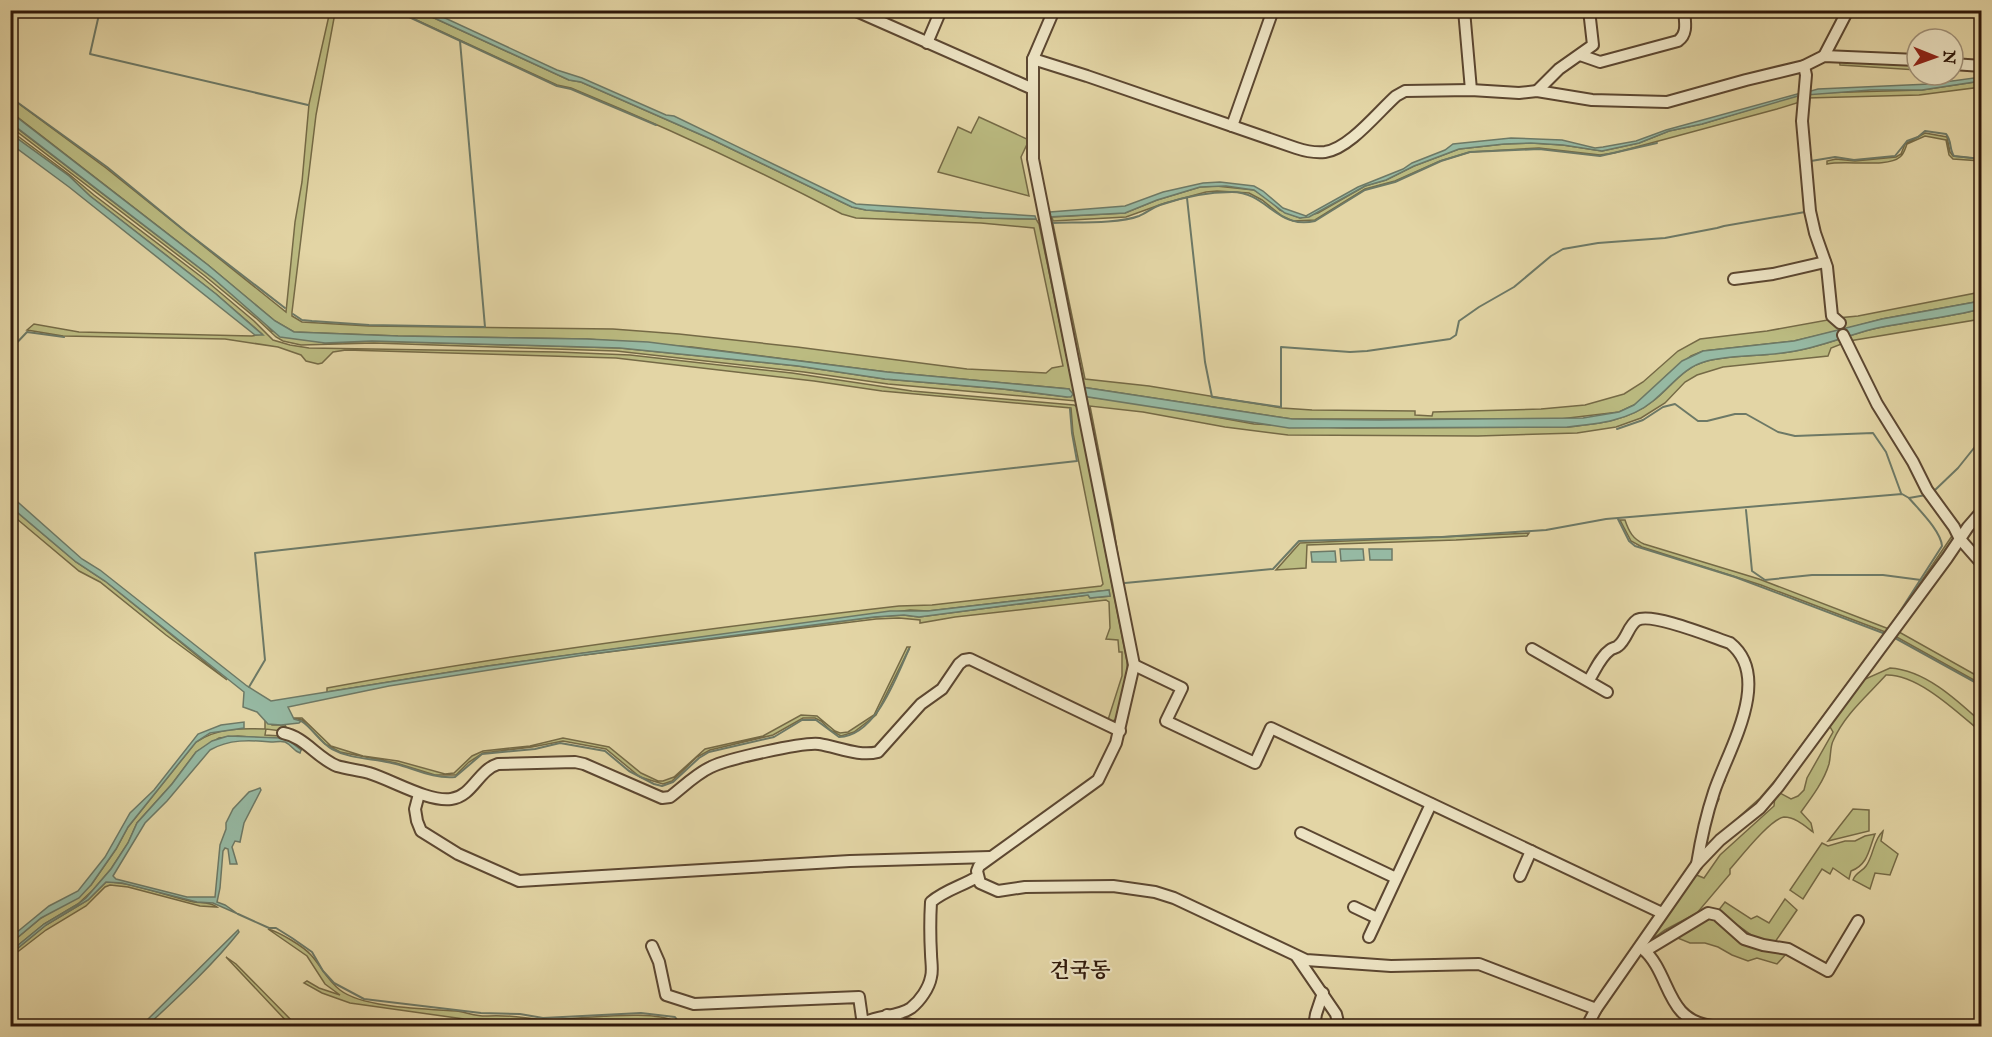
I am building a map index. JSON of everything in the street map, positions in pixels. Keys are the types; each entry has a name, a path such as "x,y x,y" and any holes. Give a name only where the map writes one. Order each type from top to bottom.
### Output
{"street":[{"path":"854,10 1033,89"},
{"path":"927,43 941,10"},
{"path":"1054,10 1033,59 1033,159 1134,665 1120,731 1098,780 990,857 979,866 977,877 986,887 998,891 1025,887 1113,886 1155,892 1219,918 1306,960 1350,965 1391,966 1479,964 1596,1009"},
{"path":"1232,126 1273,10"},
{"path":"1464,10 1471,90"},
{"path":"1537,91 1559,69 1593,45 1589,10"},
{"path":"1580,55 1600,62 1678,41 1683,37 1685,30 1684,10"},
{"path":"1824,56 1848,10"},
{"path":"1033,59 1306,151 1326,152 1344,144 1396,96 1405,91 1471,90 1519,93 1537,91 1592,100 1667,102 1804,66 1824,56 1905,59"},
{"path":"1965,65 1982,66"},
{"path":"1804,66 1806,75 1802,121 1810,211 1825,262 1832,316 1840,323"},
{"path":"1734,279 1773,274 1825,262"},
{"path":"1843,335 1877,404 1913,462 1927,490 1960,539 1982,564"},
{"path":"1587,1026 1596,1009 1642,949 1662,914 1697,864 1720,840 1760,808 1778,787 1982,511"},
{"path":"1589,681 1603,657 1619,646 1632,624 1639,619 1650,618 1671,623 1730,643 1738,649 1747,669 1746,707 1742,724 1715,790 1702,830 1697,864"},
{"path":"1532,649 1607,692"},
{"path":"282,733 293,735 338,766 370,773 419,794 445,799 453,799 462,795 489,767 498,764 575,762 595,768 662,798 670,797 713,766 795,746 818,744 870,754 878,752 921,704 942,688 959,664 970,659 1120,731"},
{"path":"1134,665 1182,688 1166,721 1255,763 1271,728 1662,914"},
{"path":"419,794 415,809 421,831 458,854 519,881 850,861 990,857"},
{"path":"1369,937 1431,804"},
{"path":"1301,833 1396,878"},
{"path":"1520,876 1531,851"},
{"path":"652,946 659,962 666,995 694,1004 859,997 865,1024 875,1017 909,1009 926,990 932,976 931,902 943,892 977,877"},
{"path":"1354,907 1377,918"},
{"path":"1642,949 1708,913 1717,915 1744,939 1762,945 1788,949 1828,971 1858,921"},
{"path":"1642,949 1652,957 1682,1014 1692,1022 1712,1026"},
{"path":"1297,957 1323,993 1339,1026"},
{"path":"1314,1026 1323,993"},
{"path":"887,1016 899,1023 917,1026"}],"green space":[{"path":"330,11 335,11 335,13 316,115 292,312 292,316 302,322 369,326 613,329 797,347 967,369 1046,373 1052,368 1063,366 1034,228 981,223 856,218 842,214 674,132 571,88 557,85 397,11 419,11 569,80 581,82 713,140 852,207 866,210 982,218 1036,219 1039,224 1076,401 888,384 616,351 374,343 301,345 283,341 205,276 11,127 10,123 214,279 272,331 325,343 372,341 620,348 798,366 885,379 1067,397 1069,389 887,372 692,347 587,339 294,332 275,321 208,265 11,112 11,98 106,168 286,312 309,104"},
{"path":"1839,59 1905,62 1905,69 1840,65"},
{"path":"1981,81 1981,87 1919,95 1807,98 1807,94 1815,93 1922,90 1965,87 1965,83"},
{"path":"1801,94 1800,102 1614,153 1600,155 1539,148 1470,152 1440,161 1395,181 1365,189 1315,220 1293,221 1249,193 1217,191 1165,203 1126,217 1053,221 1052,217 1125,213 1157,200 1200,187 1216,186 1254,190 1280,210 1300,218 1318,213 1365,186 1386,180 1414,166 1459,149 1531,143 1602,151 1639,143 1669,131 1702,124"},
{"path":"979,117 1029,140 1021,157 1029,196 938,172 958,127 971,133"},
{"path":"11,131 203,278 273,340 290,345 309,348 630,355 792,373 912,391 1074,405 1077,407 1127,661 1128,680 1115,720 1107,723 1122,676 1122,652 1119,652 1118,640 1106,639 1110,628 1109,602 1106,600 920,623 920,620 899,618 876,619 584,655 874,617 904,615 919,617 1088,595 1090,598 1110,596 1109,590 928,611 910,610 488,666 327,692 327,688 398,675 612,642 899,606 932,605 1101,586 1103,584 1073,433 1071,408 882,391 616,358 346,350 333,352 318,364 306,361 301,355 278,347 225,339 63,336 27,330 34,324 79,332 252,336 262,334 216,294 90,196 69,176 11,134"},
{"path":"1925,133 1947,137 1953,156 1981,159 1981,161 1953,159 1949,155 1946,140 1925,136 1907,144 1903,154 1894,160 1876,163 1827,164 1827,161 1836,159 1855,161 1896,157 1901,154 1905,144"},
{"path":"1047,217 1050,217 1051,224 1053,224 1085,379 1149,386 1282,408 1415,411 1415,415 1432,416 1433,412 1541,409 1585,405 1624,394 1643,382 1678,351 1700,339 1767,331 1833,319 1839,324 1841,330 1794,341 1703,351 1691,356 1634,405 1619,412 1560,419 1292,419 1081,387"},
{"path":"1981,292 1981,301 1882,319 1845,329 1838,318 1858,316"},
{"path":"1981,309 1981,319 1849,341 1831,348 1828,356 1723,367 1697,375 1685,382 1665,403 1641,418 1616,427 1577,433 1478,436 1288,435 1090,406 1123,587 1082,396 1144,404 1254,424 1346,428 1567,427 1601,423 1634,413 1653,401 1684,372 1707,361 1727,357 1779,354 1821,345 1873,329"},
{"path":"11,507 76,562 105,581 227,680 100,582 79,571 11,514"},
{"path":"1620,520 1625,520 1632,535 1644,544 1759,579 1889,629 1954,533 1955,538 1888,633 1761,585 1642,547 1631,541"},
{"path":"1529,533 1527,536 1456,540 1307,545 1306,568 1276,570 1300,543"},
{"path":"1948,563 1899,632 1981,678 1981,684 1893,635"},
{"path":"1884,634 1885,636 1767,795 1703,852 1701,851 1709,815 1722,781 1725,781 1717,795 1719,799 1708,823 1704,848 1760,798 1778,777"},
{"path":"907,647 910,647 876,715 854,732 841,736 815,718 803,718 773,735 710,750 697,757 672,781 663,784 640,777 606,749 563,741 532,747 483,753 469,762 456,775 435,775 396,763 340,752 325,744 302,720 293,718 302,718 331,746 363,756 398,761 445,774 454,773 472,756 483,751 530,746 563,738 609,747 641,773 663,781 674,777 705,749 763,736 801,715 817,716 835,731 848,732 874,715"},
{"path":"1890,668 1916,674 1940,688 1981,722 1981,732 1924,687 1898,676 1886,675 1850,714 1833,741 1824,777 1801,812 1811,823 1813,832 1792,818 1778,819 1748,848 1730,869 1730,874 1697,913 1665,930 1647,943 1694,874 1704,878 1720,855 1774,806 1778,792 1791,799 1804,790 1807,778 1833,732 1829,725 1863,680"},
{"path":"265,720 272,725 285,725 287,729 282,731 266,729 265,735 281,736 304,747 301,750 288,740 238,736 219,738 196,752 172,784 137,823 128,843 111,869 93,890 78,904 44,924 11,951 11,943 41,918 91,885 128,827 196,742 204,737 229,730 265,729"},
{"path":"1853,809 1869,810 1869,831 1828,841"},
{"path":"1883,831 1881,841 1898,854 1890,875 1875,873 1870,889 1853,880 1866,866 1877,839"},
{"path":"1875,834 1864,861 1851,871 1849,879 1833,868 1830,874 1822,869 1803,899 1790,890 1822,843 1828,846 1845,841 1855,841"},
{"path":"106,882 137,887 194,902 209,903 217,907 200,906 128,887 110,885 86,906 46,930 11,957 11,951 13,952 46,925 88,900"},
{"path":"1785,899 1797,910 1775,942 1757,939 1718,911 1725,902 1751,919 1757,916 1769,923"},
{"path":"1711,918 1787,953 1777,964 1757,958 1748,961 1718,947 1705,943 1690,943 1675,937"},
{"path":"268,929 284,936 311,955 340,990 364,1001 456,1011 480,1016 547,1020 639,1015 672,1020 680,1026 657,1022 561,1025 464,1019 350,1003 322,993 304,983 307,981 340,995 325,984 307,956"},
{"path":"226,957 236,964 297,1026 291,1026"}],"shaded area":[{"path":"419,11 430,11 557,70 582,78 666,115 674,116 856,204 1035,216 1036,219 982,218 866,210 852,207 713,140 581,82 569,80"},
{"path":"1981,77 1981,81 1965,83 1965,79"},
{"path":"1905,85 1905,87 1942,87 1922,90 1871,90 1806,95 1807,92 1818,89"},
{"path":"1801,93 1798,96 1702,124 1669,131 1639,143 1602,151 1531,143 1459,149 1414,166 1386,180 1365,186 1309,217 1300,218 1285,213 1254,190 1226,186 1200,187 1157,200 1125,213 1047,217 1046,215 1050,212 1125,206 1163,192 1203,183 1220,182 1254,186 1283,208 1306,216 1358,187 1445,150 1453,144 1511,138 1562,140 1595,148 1603,147 1636,141 1666,130"},
{"path":"10,112 208,265 275,321 294,332 648,342 887,372 1069,389 1073,394 1067,397 885,379 798,366 620,348 372,341 325,343 280,337 214,279 11,123"},
{"path":"11,134 69,176 90,196 216,294 263,335 255,335 69,187 11,144"},
{"path":"1981,301 1981,309 1873,329 1800,350 1707,361 1684,372 1653,401 1634,413 1601,423 1567,427 1289,428 1082,396 1081,387 1292,419 1583,418 1619,412 1634,405 1682,361 1703,351 1794,341 1882,319"},
{"path":"11,496 82,559 100,570 247,686 271,701 488,666 890,611 928,611 1109,590 1110,596 1090,598 1088,595 919,617 904,615 874,617 584,655 389,686 288,707 294,719 301,721 299,723 268,724 257,712 243,707 244,692 105,581 76,562 11,507"},
{"path":"1340,549 1363,549 1364,560 1341,561"},
{"path":"1369,549 1392,549 1392,560 1370,560"},
{"path":"1335,551 1336,562 1312,562 1311,552"},
{"path":"244,722 244,728 210,733 196,742 128,827 91,885 79,898 41,918 11,943 11,937 49,906 78,891 105,857 130,813 154,790 198,734 221,725"},
{"path":"228,736 281,738 288,740 301,750 300,753 283,742 247,741 232,742 210,750 167,801 145,823 113,876 116,879 187,897 215,897 220,845 226,823 233,809 249,792 260,788 244,823 240,842 235,841 232,847 237,864 230,864 228,849 225,848 223,851 217,902 238,914 213,903 197,902 122,883 106,882 88,900 46,925 13,952 11,951 44,924 86,898 111,869 128,843 137,823 172,784 196,752 212,741"},
{"path":"238,930 239,932 229,945 195,981 147,1026 141,1026"}],"waterway":[{"path":"10,16 30,10"},
{"path":"100,10 90,54 308,105"},
{"path":"394,10 557,86 571,89 656,125"},
{"path":"293,314 302,320 369,325 485,327 460,41"},
{"path":"10,97 107,167 285,308"},
{"path":"1807,117 1810,154"},
{"path":"1811,159 1811,161 1835,157 1854,160 1895,156 1907,141 1918,137 1925,131 1946,134 1954,156 1982,159"},
{"path":"1051,217 1052,223 1130,219 1157,206 1177,200 1204,194 1232,192 1254,198 1291,220 1315,221 1365,190 1395,182 1441,161 1470,152 1539,149 1600,156 1657,143"},
{"path":"1187,198 1205,362 1212,397 1281,407 1281,347 1350,352 1450,339 1456,335 1459,321 1514,287 1551,256 1563,249 1598,243 1665,238 1805,212"},
{"path":"10,350 27,332 64,337"},
{"path":"1617,429 1643,420 1663,407 1675,404 1698,421 1746,414 1778,432 1795,436 1873,433 1886,452 1901,493"},
{"path":"249,687 265,660 255,553 1077,461 1070,409"},
{"path":"1934,491 1958,468 1982,438"},
{"path":"1125,583 1273,569 1299,541 1442,537 1546,530 1606,519 1902,494 1909,498 1926,495"},
{"path":"1890,627 1942,546 1934,527 1909,498"},
{"path":"1746,510 1752,571 1765,580 1812,575 1883,575 1921,580"},
{"path":"1618,519 1629,541 1635,546 1735,577 1883,633"},
{"path":"1895,638 1982,686"},
{"path":"301,721 327,746 340,753 388,762 440,777 455,777 482,754 535,749 560,743 605,751 629,771 662,786 673,782 709,752 774,737 802,720 816,720 839,737 852,734 864,727 883,703 909,649"},
{"path":"238,914 269,928 276,928 292,938 312,952 323,971 334,983 364,999 543,1018 641,1013 675,1017 682,1026"}],"district":[{"name":"건국동","path":"1080,970"}]}
